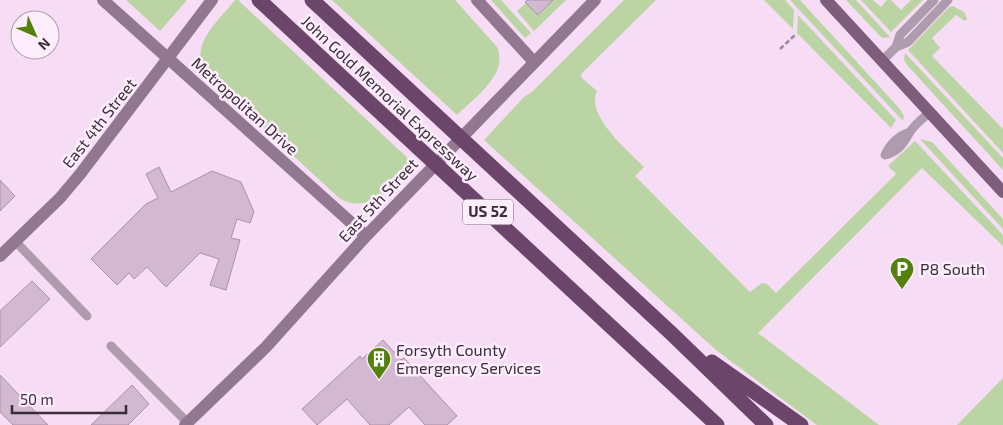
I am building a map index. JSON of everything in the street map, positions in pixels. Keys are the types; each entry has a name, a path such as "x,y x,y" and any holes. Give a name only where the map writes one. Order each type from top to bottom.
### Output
{"highway":[{"name":"John Gold Memorial Expressway","path":"259,0 717,425"},
{"name":"John Gold Memorial Expressway","path":"312,0 672,334 766,425"},
{"path":"672,334 801,425"}],"main road":[{"path":"826,0 1003,192"}],"street":[{"name":"Metropolitan Drive","path":"103,0 366,236"},
{"name":"East 4th Street","path":"0,256 60,198 81,173 212,0"},
{"path":"477,0 534,62"},
{"name":"East 5th Street","path":"187,424 266,347 402,198 595,0"}],"lane":[{"path":"896,47 900,35 934,0"},
{"path":"882,61 896,47 908,42 948,0"},
{"path":"910,132 930,112"},
{"path":"16,241 87,316"},
{"path":"111,346 187,424"}],"path":[{"path":"780,49 795,35"}],"green space":[{"path":"126,0 187,0 160,31"},
{"path":"235,0 238,0 412,162 380,195 361,203 350,203 339,198 204,73 201,62 203,43 213,25"},
{"path":"332,0 455,0 497,47 498,67 488,85 457,115"},
{"path":"491,0 501,0 531,33 525,38"},
{"path":"553,0 566,0 534,31 517,11 526,3 539,15"},
{"path":"624,0 656,0 581,74 582,78 597,91 595,100 597,111 602,121 619,142 644,167 635,176 750,292 762,283 767,284 776,293 896,174 888,166 915,141 1003,235 1003,246 922,168 758,333 879,425 817,425 716,350 484,140 524,97 533,91"},
{"path":"764,0 785,0 794,10 793,29"},
{"path":"790,0 800,0 899,108 904,116 903,121"},
{"path":"846,0 856,0 890,37 883,38 879,35"},
{"path":"861,0 873,0 881,7 887,0 891,0 901,10 911,0 923,0 891,32"},
{"path":"953,6 964,12 967,19 965,21 956,15 932,38 940,48 932,56 1003,129 1003,153 908,50 949,7"},
{"path":"798,15 896,120 891,128 797,33"},
{"path":"905,53 1003,158 1003,170 907,65 904,60"},
{"path":"920,139 932,142 1003,219 1003,229"},
{"path":"1003,378 1003,425 957,425"}],"building":[{"path":"527,0 553,0 538,15 525,2"},
{"path":"159,167 171,192 212,171 241,182 254,212 250,223 237,219 231,238 240,240 226,290 210,285 219,259 200,253 166,287 147,267 134,279 129,273 117,285 91,259 146,204 158,198 146,174"},
{"path":"0,180 15,196 0,211"},
{"path":"32,281 50,299 0,347 0,311"},
{"name":"Forsyth County Emergency Services","path":"383,340 401,360 404,358 457,416 447,425 425,425 409,407 389,425 370,425 347,399 317,425 302,409 360,356 362,359"},
{"path":"0,375 48,425 13,425 0,412"},
{"path":"132,385 149,404 128,425 91,425"}],"place":[{"name":"P8 South","path":"902,290"},
{"name":"Forsyth County Emergency Services","path":"379,380"}]}
